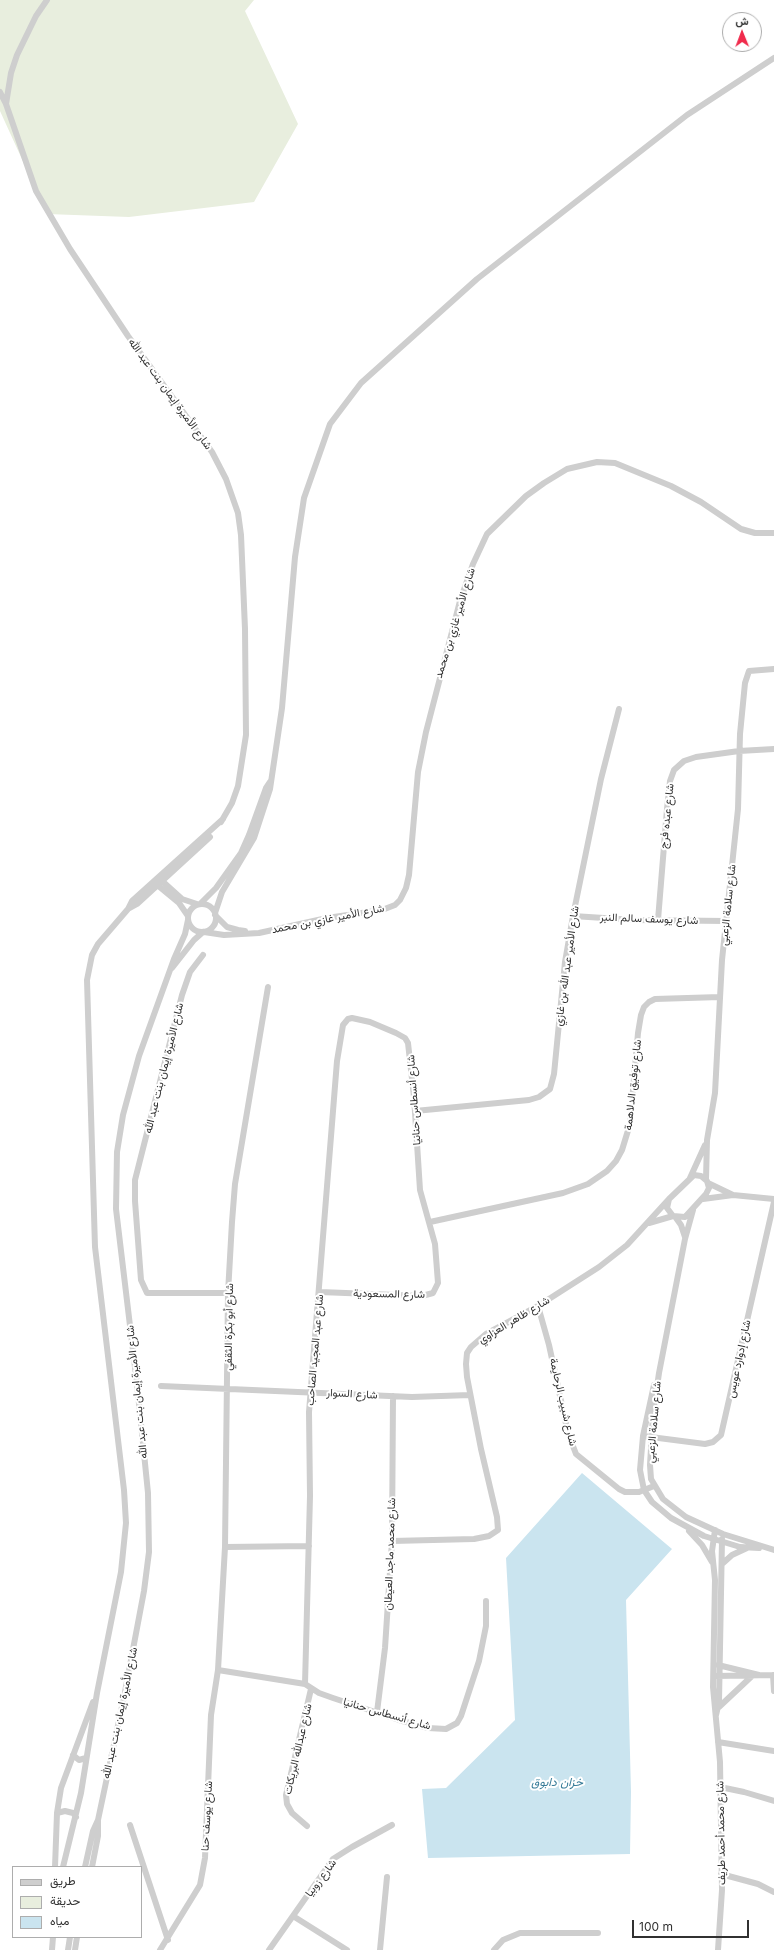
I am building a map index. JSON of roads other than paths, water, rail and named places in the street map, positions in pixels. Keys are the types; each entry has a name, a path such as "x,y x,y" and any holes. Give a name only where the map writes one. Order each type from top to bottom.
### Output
{"street":[{"path":"6,104 17,55 36,16 47,0"},
{"path":"204,932 214,924 215,914 222,892 254,838 269,793 281,716 295,557 304,498 330,424 361,383 477,279 687,115 774,58"},
{"name":"شارع الأميرة إيمان بنت عبد الله","path":"0,92 6,104 36,190 70,249 124,330 212,452 226,479 238,513 241,535 245,629 246,735 238,786 232,803 223,818 158,881 134,899 128,909 98,944 92,955 87,980 95,1247 122,1475 126,1523 121,1572 97,1693"},
{"name":"شارع الأمير غازي بن محمد","path":"265,931 327,918 375,912 395,905 400,900 406,888 409,875 418,772 426,732 460,601 478,550 487,534 526,496 567,469 598,462 615,463 671,486 701,502 741,529 755,533 774,533"},
{"name":"شارع سلامة الزعبي","path":"703,1199 708,1191 708,1140 715,1093 720,997 737,816 739,751 745,683 749,671 774,669"},
{"name":"شارع الأمير عبد الله بن غازي","path":"415,1111 529,1100 539,1097 550,1089 554,1074 565,962 573,916 601,779 619,709"},
{"name":"شارع عبده فرج","path":"658,920 669,795 674,770 684,761 696,757 739,751 774,749"},
{"path":"188,918 191,909 216,888 240,853 249,836 266,788 270,782"},
{"path":"158,881 182,899 209,906 223,924 232,929 265,931"},
{"path":"158,881 179,903 188,918 191,928 204,932 231,935 265,931"},
{"name":"شارع يوسف سالم النبر","path":"573,916 658,920 726,921"},
{"name":"شارع الأميرة إيمان بنت عبد الله","path":"92,1866 98,1836 98,1820 144,1591 150,1532 138,1384 116,1209 117,1152 123,1115 135,1070 149,1027 186,930 188,918"},
{"name":"شارع الأميرة إيمان بنت عبد الله","path":"171,969 194,940 204,932"},
{"name":"شارع الأميرة إيمان بنت عبد الله","path":"203,956 190,972 182,995 135,1180 135,1201 141,1280 147,1293 228,1293"},
{"name":"شارع أبو بكرة الثقفي","path":"218,1670 226,1547 228,1293 235,1184 268,986"},
{"name":"شارع توفيق الدلاهمة","path":"430,1222 563,1193 588,1184 607,1171 616,1161 622,1150 630,1124 638,1033 644,1007 655,999 720,997"},
{"name":"شارع أنسطاس حنانيا","path":"348,1019 370,1022 405,1038 410,1049 422,1198 430,1222"},
{"name":"شارع عبد المجيد الصاحب","path":"306,1684 311,1392 320,1292 334,1093 341,1030 348,1019"},
{"name":"شارع سلامة الزعبي","path":"669,1199 690,1178 708,1140"},
{"path":"690,1178 699,1175 733,1195"},
{"path":"693,1210 703,1199 733,1195 774,1199"},
{"path":"669,1199 667,1208 681,1225 685,1239"},
{"name":"شارع ظاهر العزاوي","path":"392,1541 474,1540 489,1536 498,1530 497,1517 470,1395 466,1364 468,1353 472,1347 486,1334 538,1306 603,1264 627,1245 648,1224 669,1199"},
{"name":"شارع إدوارد عويس","path":"643,1436 705,1444 713,1442 721,1435 774,1202"},
{"name":"شارع سلامة الزعبي","path":"693,1210 685,1239 659,1373 652,1437 650,1473 654,1486 663,1499 675,1510 698,1524 763,1548 774,1550"},
{"name":"شارع ظاهر العزاوي","path":"648,1224 675,1217 685,1217 693,1210"},
{"name":"شارع المسعودية","path":"320,1292 422,1296 433,1294 437,1287 438,1274 430,1222"},
{"name":"شارع شبيب الرحايمة","path":"538,1306 549,1344 568,1433 576,1454 618,1489 625,1492 644,1490 654,1486"},
{"name":"شارع سلامة الزعبي","path":"659,1373 651,1396 643,1436 640,1470 644,1490 656,1507 682,1525 713,1540 749,1548 763,1548"},
{"name":"شارع السوار","path":"161,1386 393,1396 470,1395"},
{"name":"شارع محمد ماجد العيطان","path":"377,1712 386,1648 392,1541 393,1396"},
{"path":"682,1525 702,1545 713,1566"},
{"name":"شارع محمد أحمد طريف","path":"714,1530 713,1566 715,1580 719,1707 715,1716"},
{"name":"شارع محمد أحمد طريف","path":"717,1665 722,1564 721,1542 723,1534"},
{"path":"226,1547 309,1546"},
{"path":"722,1564 732,1555 749,1548"},
{"name":"شارع أنسطاس حنانيا","path":"306,1684 311,1689 333,1698 399,1720 433,1728 446,1729 457,1723 480,1661 486,1626 486,1602"},
{"path":"717,1665 759,1675"},
{"path":"218,1670 306,1684"},
{"name":"شارع يوسف حنا","path":"160,1950 168,1940 195,1895 204,1871 211,1714 218,1670"},
{"path":"717,1676 774,1675 774,1691"},
{"name":"شارع محمد أحمد طريف","path":"717,1676 713,1702 718,1742 720,1787 721,1913 718,1950"},
{"path":"719,1707 752,1676"},
{"name":"شارع عبدالله البريكات","path":"307,1826 292,1812 287,1804 286,1795 311,1689"},
{"path":"55,1866 57,1813 61,1788 97,1693"},
{"path":"63,1866 76,1817 97,1693"},
{"path":"718,1742 774,1751"},
{"path":"73,1755 79,1760 86,1758"},
{"path":"720,1787 774,1801"},
{"path":"57,1813 65,1811 76,1817"},
{"name":"شارع الأميرة إيمان بنت عبد الله","path":"85,1866 93,1831 98,1820"},
{"path":"130,1825 168,1940"},
{"name":"شارع زوبيا","path":"269,1950 334,1859 352,1847 392,1825"},
{"path":"721,1874 758,1884 774,1892"},
{"path":"380,1950 387,1877"},
{"path":"293,1916 347,1950"},
{"path":"494,1950 503,1940 520,1933 598,1932"},
{"path":"52,1950 53,1938"},
{"path":"68,1950 70,1938"},
{"path":"75,1950 77,1938"}],"water":[{"name":"خزان دابوق","path":"582,1473 672,1549 626,1600 631,1792 630,1854 428,1858 422,1789 446,1788 515,1720 506,1558"}]}
